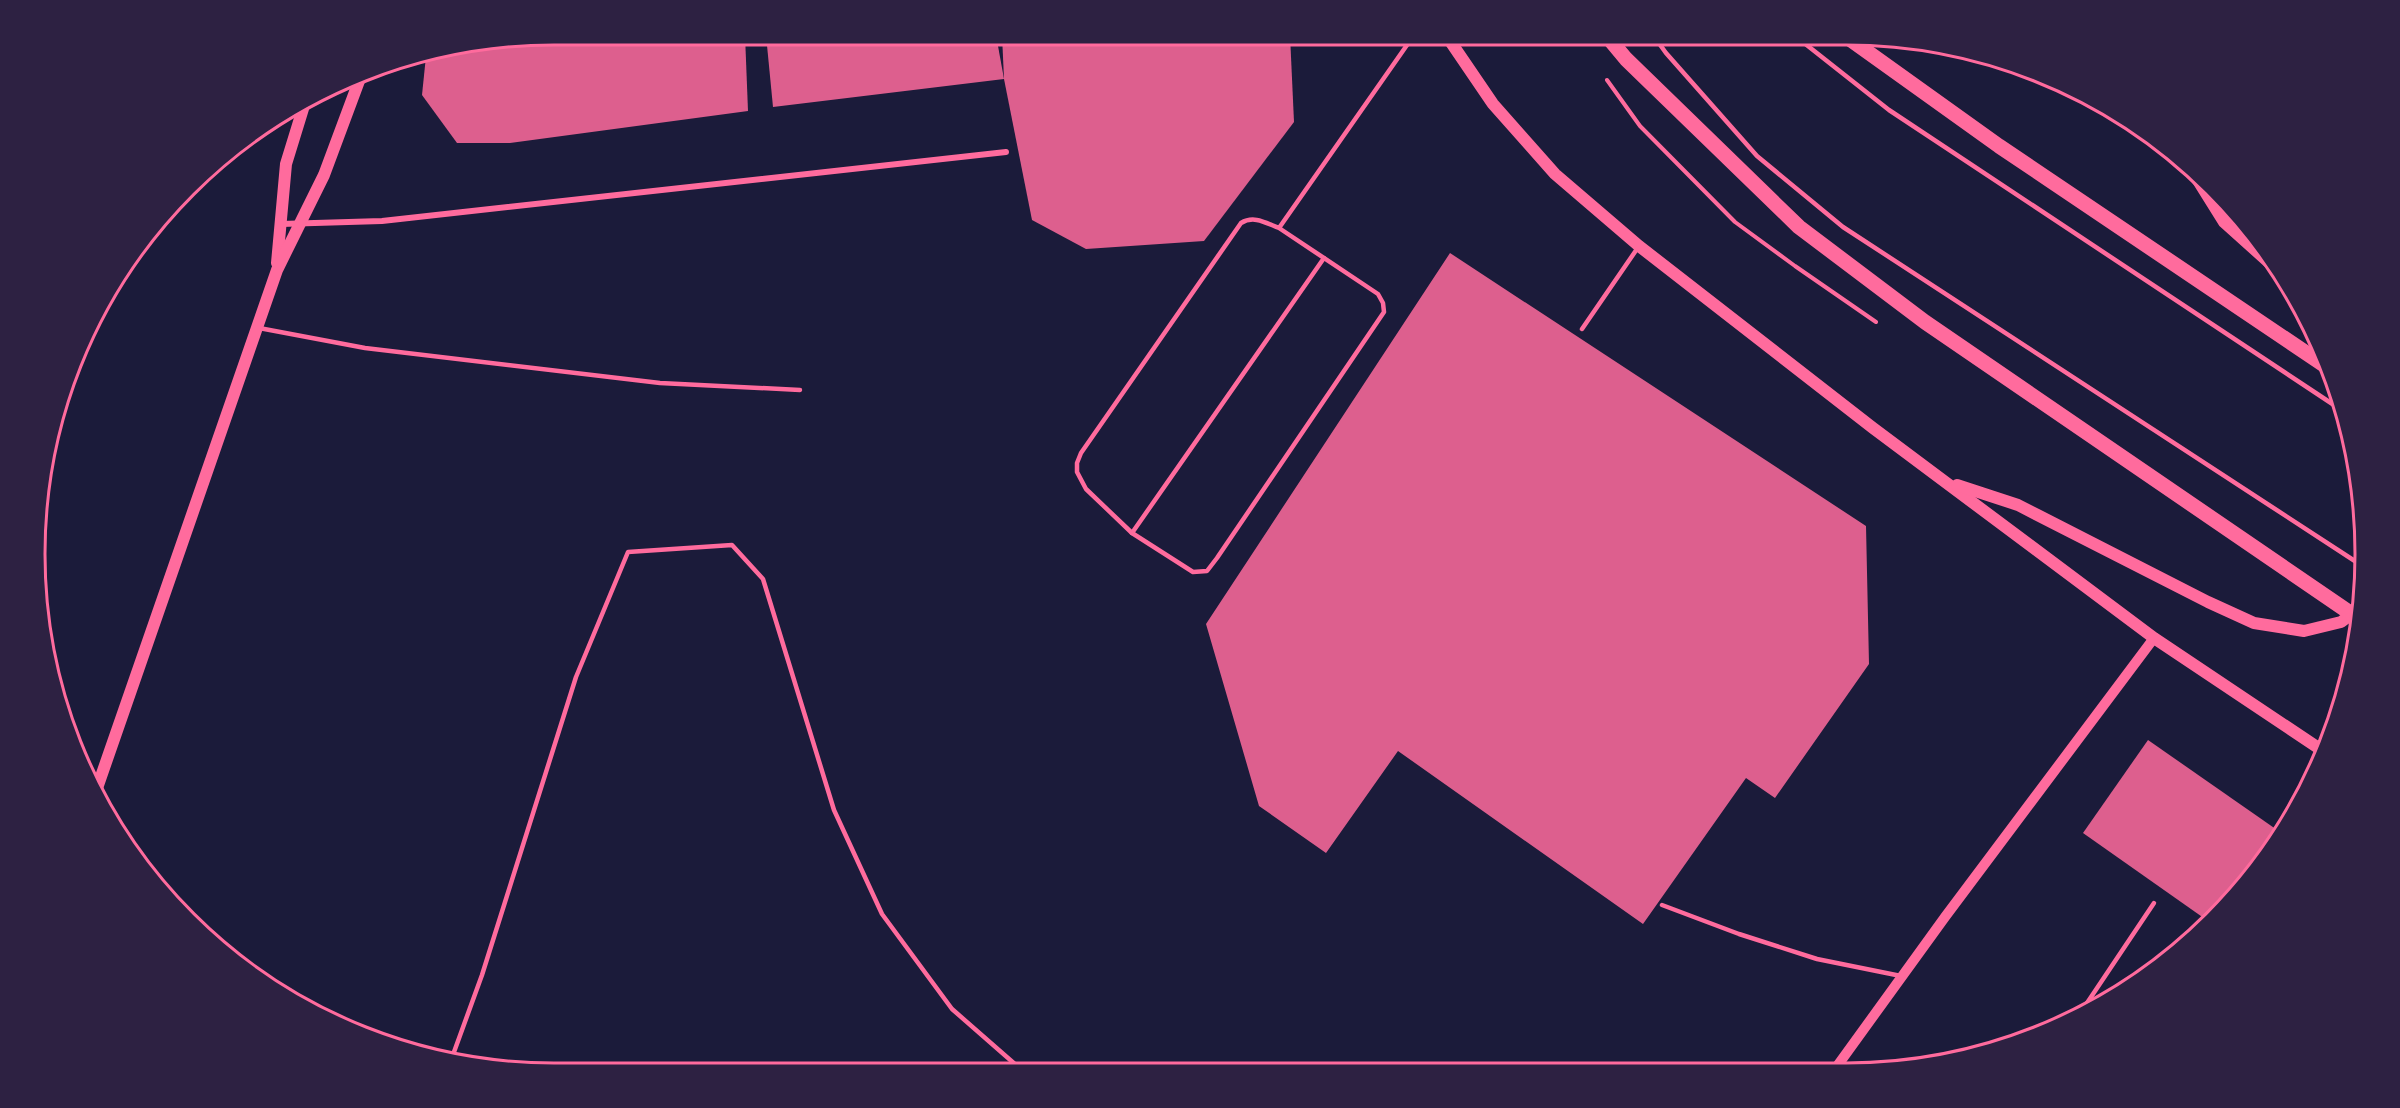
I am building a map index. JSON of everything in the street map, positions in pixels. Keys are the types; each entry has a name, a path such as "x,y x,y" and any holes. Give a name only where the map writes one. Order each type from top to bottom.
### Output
{"main road":[{"path":"1453,45 1493,104 1555,174 1639,246 1873,428 2154,638 2317,747"},
{"path":"1614,45 1626,60 1799,227 1817,241 1925,322 2352,614"},
{"path":"1860,45 1999,146 2316,360"},
{"path":"99,783 277,270 324,175 358,85"},
{"path":"277,270 286,164 302,111"},
{"path":"2206,194 2224,222 2253,248"},
{"path":"1948,482 2018,505 2254,623 2304,631 2341,622 2352,614"}],"street":[{"path":"281,224 382,221 1006,152"},
{"path":"1839,1063 2154,638"}],"lane":[{"path":"1279,228 1406,45"},
{"path":"1661,45 1757,156 1843,227 2355,561"},
{"path":"1808,45 1888,110 2332,404"},
{"path":"1248,219 1255,219 1279,228 1378,294 1383,303 1384,312 1217,558 1207,571 1193,572 1131,533 1086,489 1077,472 1077,463 1081,453 1241,223 1248,219"},
{"path":"1582,329 1639,246"},
{"path":"1131,533 1324,258"},
{"path":"257,327 365,348 648,381 800,390"},
{"path":"454,1053 482,975 576,677 628,552 732,545 763,579 834,810 882,914 952,1009 1014,1063"},
{"path":"2088,1002 2154,903"},
{"path":"1662,905 1739,934 1817,959 1902,976"}],"path":[{"path":"1601,71 1640,126 1735,222 1795,266"}],"building":[{"path":"554,45 745,45 748,111 510,143 457,143 422,95 425,61 488,49"},
{"path":"767,45 998,45 1004,79 773,107"},
{"path":"1002,45 1290,45 1294,122 1204,241 1086,249 1032,220 1004,79"},
{"path":"1450,253 1866,526 1869,664 1775,798 1746,778 1643,924 1398,751 1326,853 1259,806 1206,624"},
{"path":"2148,740 2274,828 2250,864 2203,917 2083,833"}]}
